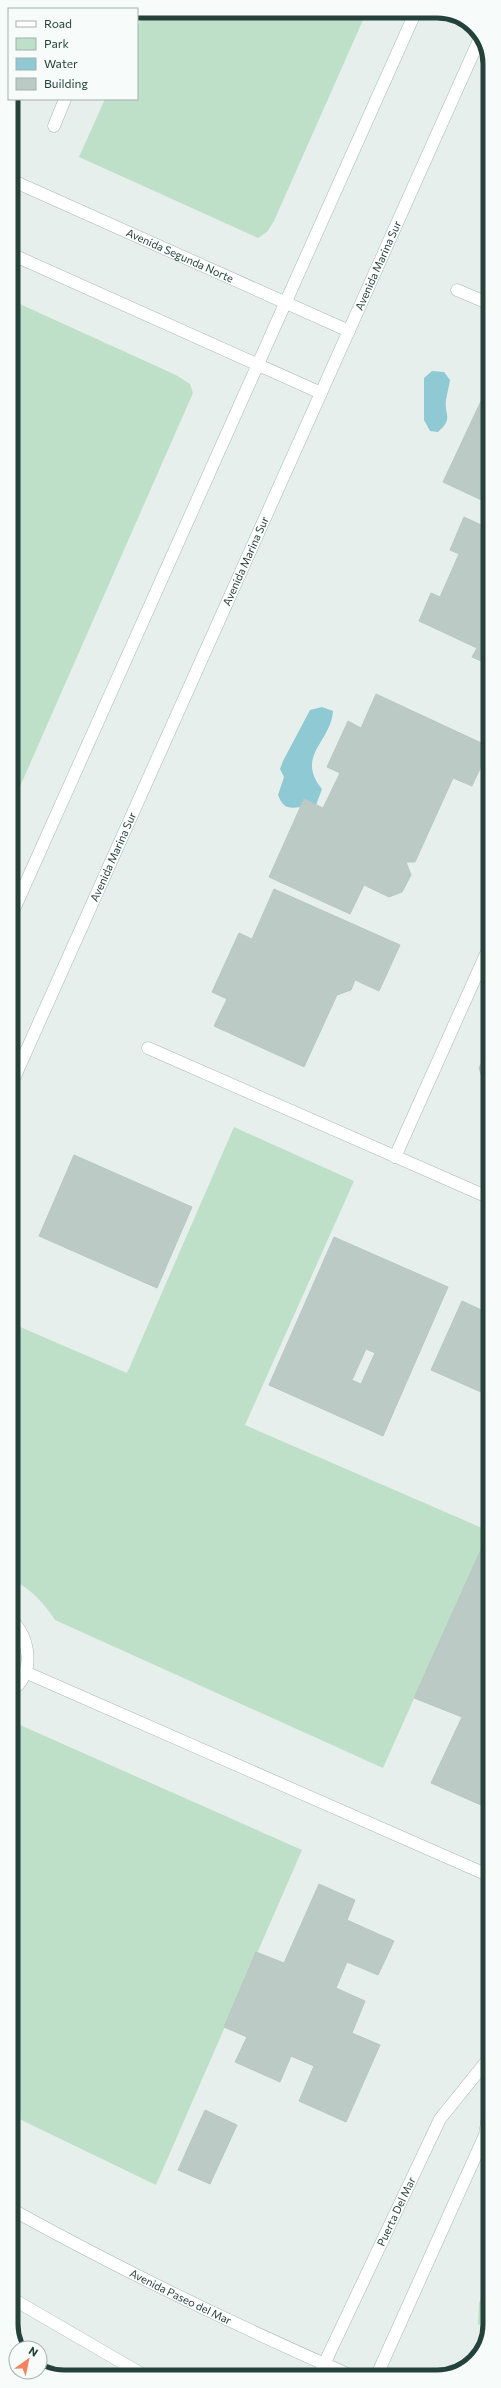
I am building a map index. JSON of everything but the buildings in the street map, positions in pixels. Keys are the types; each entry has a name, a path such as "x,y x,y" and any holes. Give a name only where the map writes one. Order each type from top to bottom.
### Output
{"street":[{"path":"18,900 413,18"},
{"name":"Avenida Marina Sur","path":"18,1069 478,43"},
{"path":"54,126 65,100"},
{"name":"Avenida Segunda Norte","path":"18,183 349,331"},
{"path":"18,257 321,393"},
{"path":"457,290 483,301"},
{"path":"395,1157 483,961"},
{"path":"148,1048 483,1195"},
{"path":"18,1628 24,1635 28,1653 26,1672 18,1682"},
{"path":"26,1672 483,1873"},
{"name":"Puerta Del Mar","path":"321,2370 440,2119 483,2066"},
{"path":"379,2370 483,2139"},
{"name":"Avenida Paseo del Mar","path":"18,2212 95,2256 242,2327 340,2370"},
{"path":"18,2301 136,2370"}],"green space":[{"path":"142,18 364,18 274,221 267,232 258,238 79,157 105,100 138,100 138,26"},
{"path":"18,303 176,375 190,384 193,393 18,791"},
{"path":"234,1127 354,1181 245,1425 483,1528 483,1544 383,1768 55,1620 36,1596 18,1583 18,1326 127,1373"},
{"path":"18,1724 302,1850 156,2185 18,2118"},
{"path":"483,2293 483,2326 478,2324 479,2303"}],"water":[{"path":"432,371 444,372 450,380 446,400 447,420 438,432 430,431 424,420 424,378"},
{"path":"322,707 333,711 327,732 313,758 312,767 315,777 322,789 316,805 304,799 300,807 292,808 284,805 278,795 284,777 280,769 310,710"}]}
